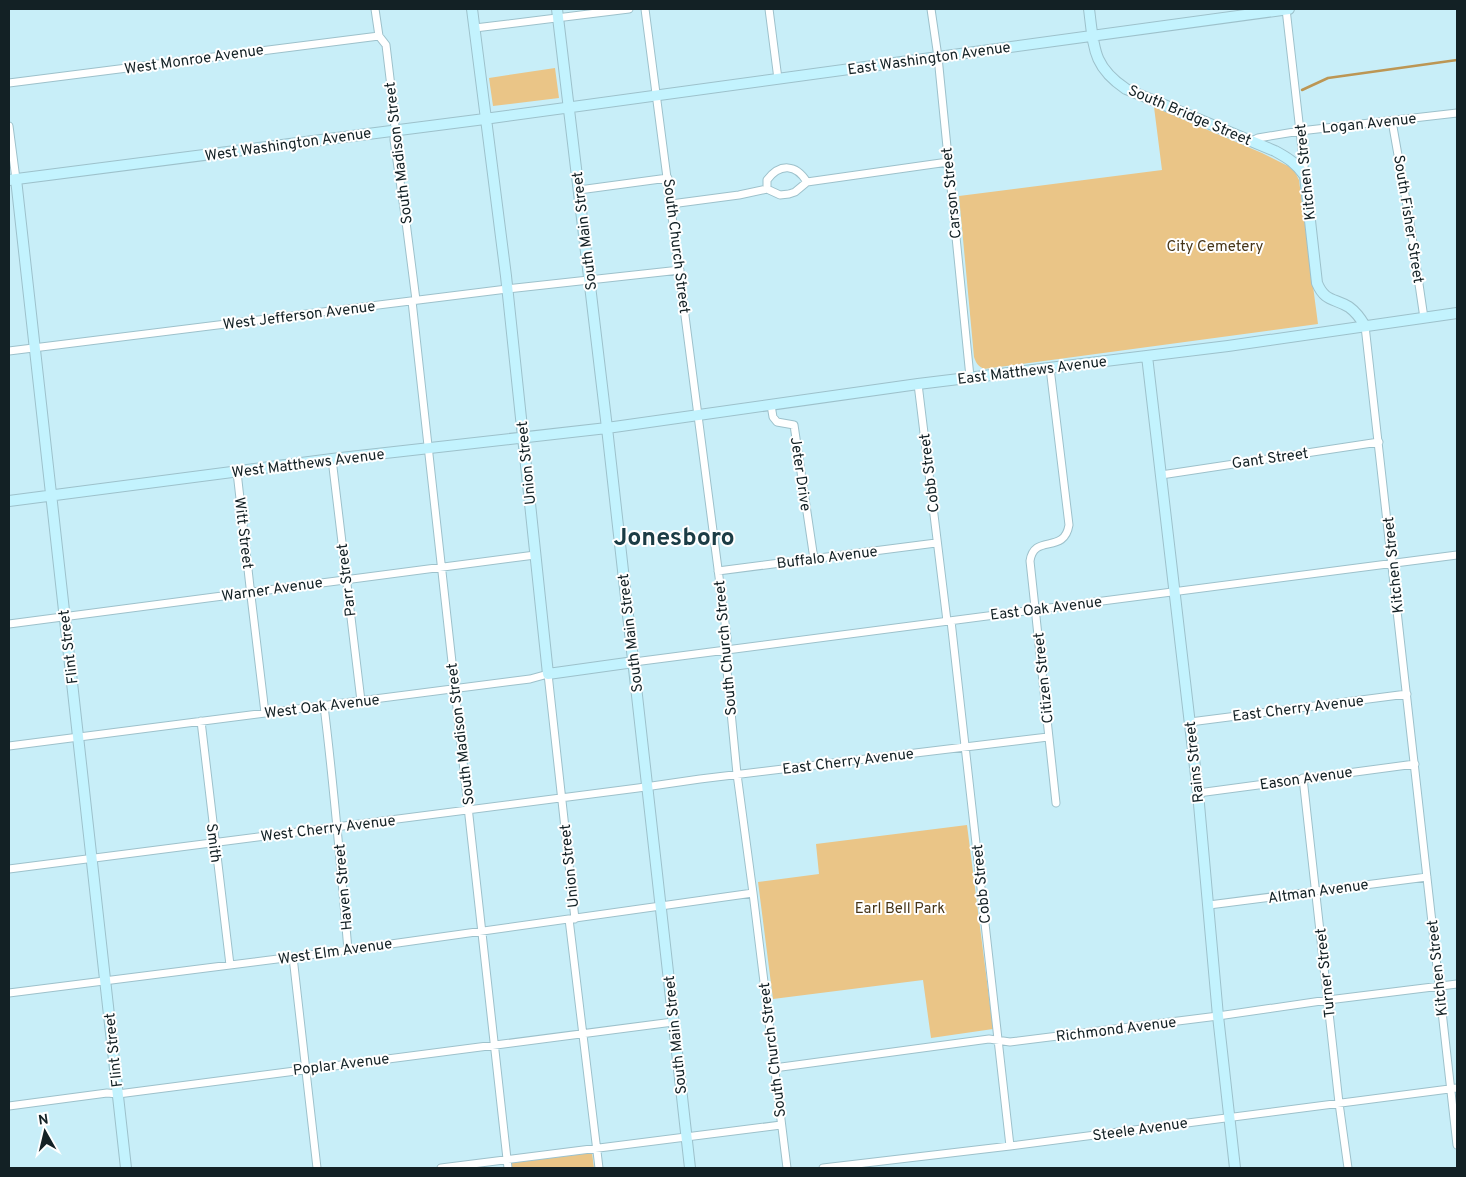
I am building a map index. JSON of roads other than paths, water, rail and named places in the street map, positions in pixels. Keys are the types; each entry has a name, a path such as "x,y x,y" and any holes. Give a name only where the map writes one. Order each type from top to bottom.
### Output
{"street":[{"name":"South Madison Street","path":"375,9 380,36 386,45 395,120 394,130 414,300 429,448 428,456 483,930 508,1168"},
{"name":"Union Street","path":"472,9 507,289 562,798 583,1034 600,1168"},
{"path":"475,28 557,13 630,9"},
{"name":"South Church Street","path":"645,9 672,204 727,638 729,701 737,774 787,1168"},
{"path":"769,9 778,79"},
{"name":"Carson Street","path":"931,9 938,57 970,378"},
{"name":"South Bridge Street","path":"1089,9 1092,36 1099,63 1112,79 1126,89 1292,160 1305,176"},
{"name":"East Washington Avenue","path":"568,108 1288,9"},
{"name":"Kitchen Street","path":"1288,9 1300,131 1319,288 1326,297 1348,307 1358,315 1365,326 1427,877 1454,1089 1457,1145"},
{"name":"South Main Street","path":"557,13 634,662 690,1168"},
{"name":"West Monroe Avenue","path":"9,83 380,36"},
{"name":"West Washington Avenue","path":"12,179 568,108"},
{"name":"Logan Avenue","path":"1252,142 1258,138 1300,131 1457,113"},
{"name":"South Fisher Street","path":"1392,121 1424,318"},
{"name":"Flint Street","path":"9,126 12,179 34,348 79,736 126,1168"},
{"path":"672,204 740,195 767,189 780,195 788,194 795,192 807,182 948,162"},
{"path":"767,189 767,180 773,172 783,168 797,171 807,182"},
{"path":"579,190 668,178"},
{"name":"West Jefferson Avenue","path":"9,352 414,300 680,270"},
{"name":"East Matthews Avenue","path":"607,428 918,384 1146,356 1457,313"},
{"name":"Rains Street","path":"1146,356 1198,793 1218,1016 1235,1168"},
{"name":"Citizen Street","path":"1050,368 1069,525 1065,537 1059,541 1036,548 1031,554 1030,561 1056,803"},
{"name":"Cobb Street","path":"918,384 936,543 949,621 966,747 1010,1146"},
{"name":"Jeter Drive","path":"771,405 776,422 794,425 814,559"},
{"name":"West Matthews Avenue","path":"9,501 332,459 607,428"},
{"name":"Gant Street","path":"1161,475 1379,442"},
{"name":"Parr Street","path":"332,459 361,701"},
{"name":"Witt Street","path":"237,472 266,713"},
{"name":"Buffalo Avenue","path":"718,571 936,543"},
{"name":"Warner Avenue","path":"9,624 346,578 535,555"},
{"name":"East Oak Avenue","path":"634,662 1457,555"},
{"name":"West Oak Avenue","path":"9,746 530,679 548,674 634,662"},
{"name":"East Cherry Avenue","path":"1190,722 1407,694"},
{"name":"Haven Street","path":"324,706 338,827 348,950"},
{"name":"Smith","path":"201,721 230,965"},
{"name":"East Cherry Avenue","path":"647,786 1048,737"},
{"name":"Eason Avenue","path":"1198,793 1414,764"},
{"name":"Turner Street","path":"1303,778 1348,1168"},
{"name":"West Cherry Avenue","path":"9,869 647,786"},
{"name":"Altman Avenue","path":"1209,905 1427,877"},
{"name":"West Elm Avenue","path":"9,993 348,950 753,893"},
{"path":"293,957 317,1168"},
{"name":"Richmond Avenue","path":"774,1068 989,1039 1010,1042 1457,984"},
{"name":"Poplar Avenue","path":"9,1106 107,1093 118,1094 673,1022"},
{"name":"Steele Avenue","path":"823,1168 1454,1089"},
{"path":"441,1168 781,1125"}],"waterway":[{"path":"1302,90 1328,78 1457,60"}],"district":[{"name":"Jonesboro","path":"674,536"}],"park label":[{"name":"City Cemetery","path":"1215,246"},
{"name":"Earl Bell Park","path":"900,908"}]}
